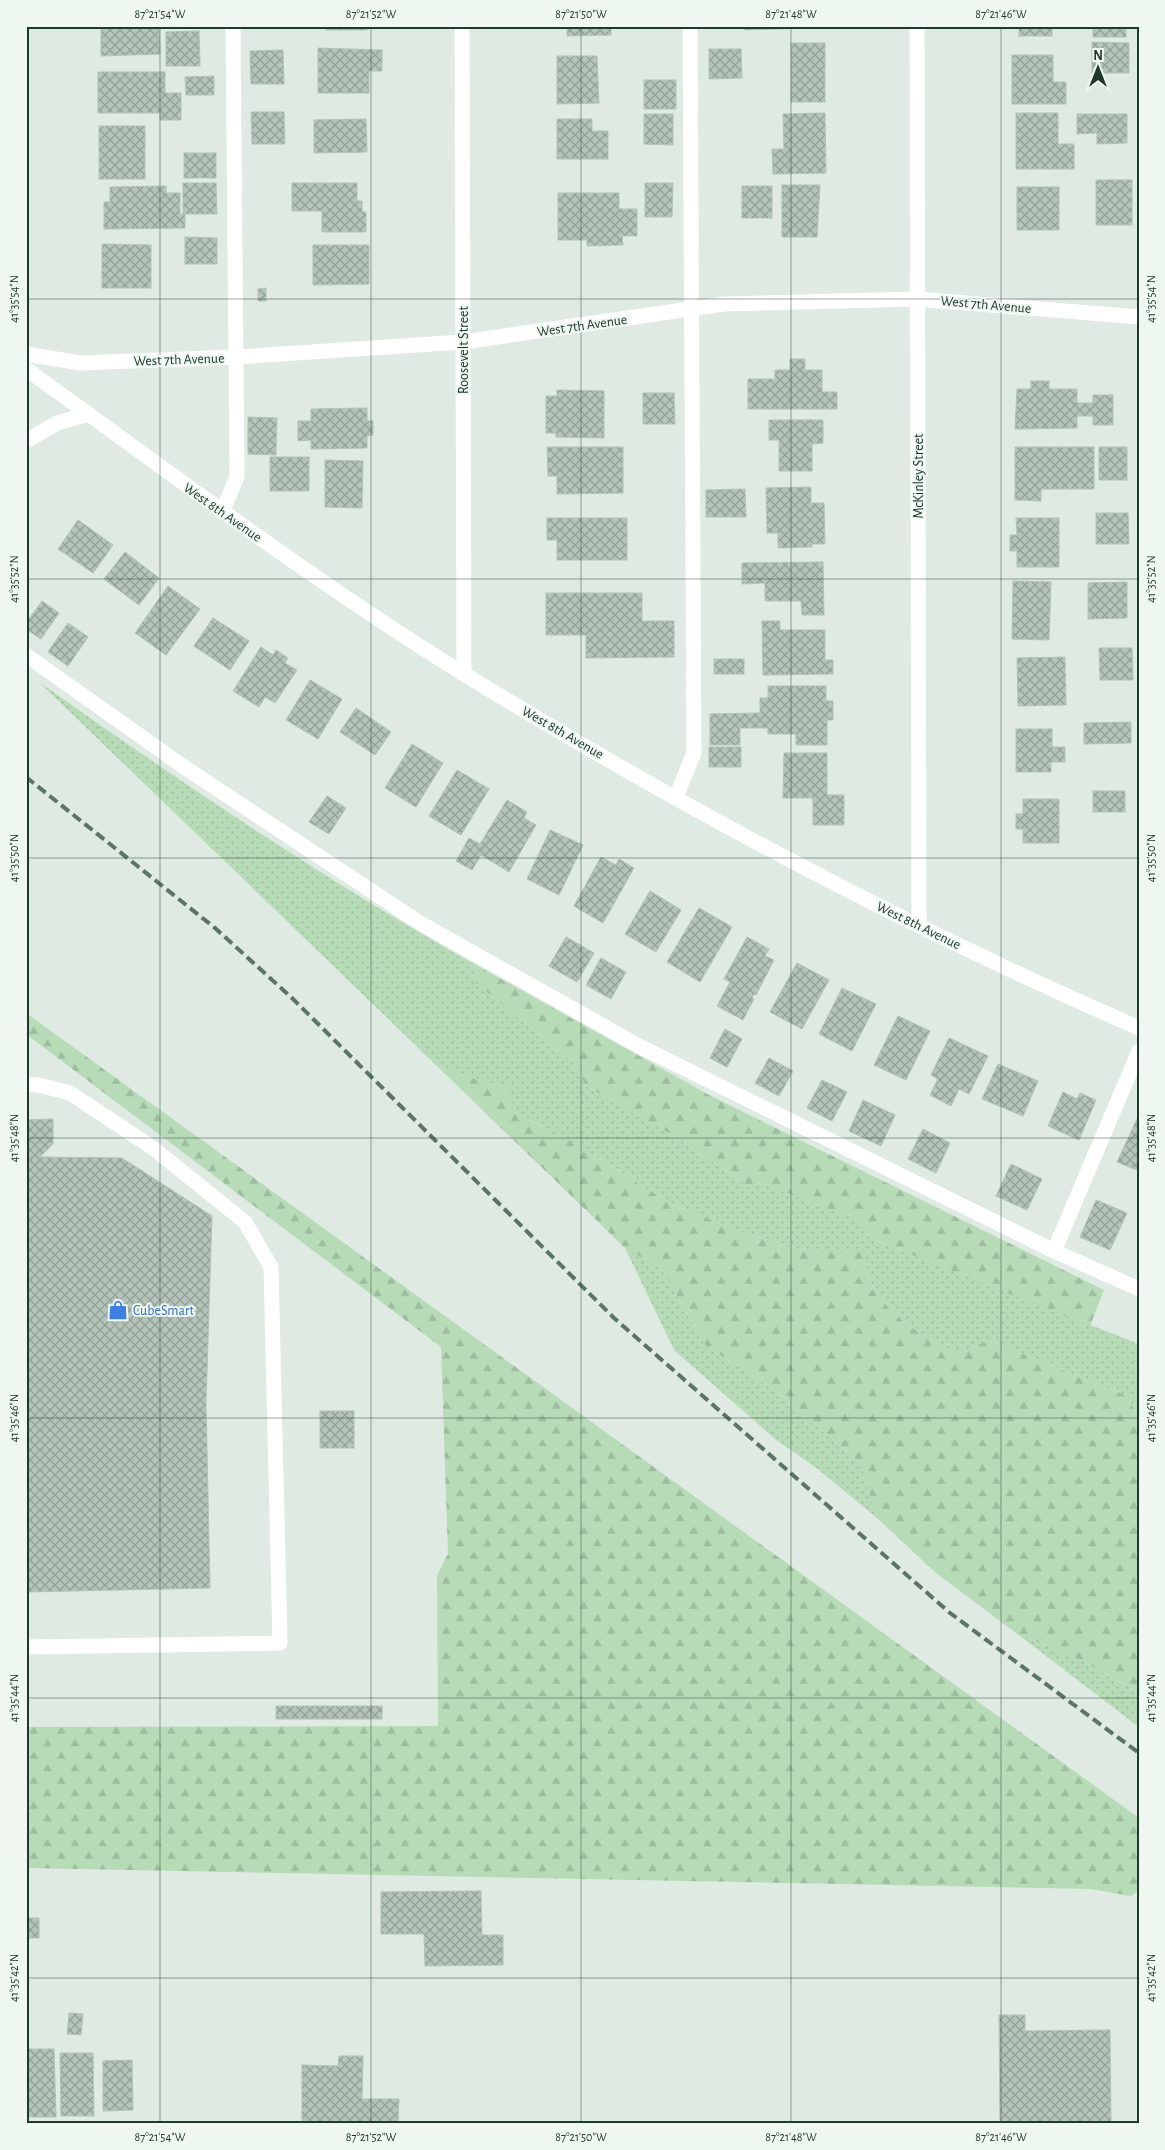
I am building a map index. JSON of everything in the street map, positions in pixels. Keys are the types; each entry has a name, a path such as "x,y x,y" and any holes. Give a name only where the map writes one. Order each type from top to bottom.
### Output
{"street":[{"path":"222,512 237,477 233,26"},
{"name":"Roosevelt Street","path":"462,26 464,674"},
{"path":"676,797 694,753 690,26"},
{"name":"McKinley Street","path":"917,26 918,926"},
{"name":"West 7th Avenue","path":"26,354 80,363 236,357 463,342 724,304 917,299 1139,317"},
{"name":"West 8th Avenue","path":"26,369 222,512 464,674 676,797 918,926 1064,996 1139,1028"},
{"path":"26,441 57,423 89,414"},
{"path":"26,655 184,767 420,923 639,1046 1054,1251 1139,1289"},
{"path":"1054,1251 1139,1051"},
{"path":"26,1084 39,1085 70,1094 153,1148 245,1222 271,1267 280,1643 26,1647"}],"green space":[{"path":"39,682 254,829 364,899 476,965 476,983 573,1062 586,1086 676,1137 748,1186 762,1183 842,1214 852,1215 877,1241 1139,1344 1139,1419 1127,1396 989,1340 958,1354 931,1340 893,1312 874,1289 868,1275 865,1252 811,1252 740,1232 670,1203 566,1138 514,1112 471,1078 436,1065"},
{"path":"476,965 711,1096 1104,1290 1090,1326 877,1241 852,1215 842,1214 762,1183 748,1186 676,1137 586,1086 573,1062 476,983"},
{"path":"26,1013 1139,1818 1139,1890 1131,1896 1091,1889 26,1868 26,1727 438,1726 437,1575 448,1554 441,1347 26,1034"},
{"path":"436,1065 471,1078 510,1087 514,1112 566,1138 670,1203 740,1232 811,1252 866,1252 867,1272 874,1289 883,1301 905,1322 931,1340 958,1354 989,1340 1127,1396 1139,1419 1139,1693 1082,1661 1016,1633 936,1573 877,1518 861,1464 775,1390 706,1346 661,1268 625,1248"},
{"path":"625,1248 661,1268 706,1346 775,1390 861,1464 877,1518 819,1470 775,1439 674,1350"},
{"path":"1016,1633 1082,1661 1139,1693 1139,1727"}],"building":[{"path":"101,26 159,26 160,54 101,56"},
{"path":"326,26 367,26 367,30 326,30"},
{"path":"567,26 611,26 611,35 567,36"},
{"path":"744,26 834,26 834,27 745,30"},
{"path":"1019,26 1052,26 1052,36 1019,36"},
{"path":"1093,26 1126,26 1126,37 1093,37"},
{"path":"199,31 200,66 166,66 166,32"},
{"path":"1092,42 1129,43 1129,73 1092,73"},
{"path":"791,43 825,43 825,102 791,102"},
{"path":"318,48 382,50 382,71 369,71 369,93 318,93"},
{"path":"709,49 741,49 742,78 709,79"},
{"path":"283,50 284,84 251,84 250,51"},
{"path":"1012,55 1053,55 1053,82 1066,82 1066,104 1012,104"},
{"path":"557,56 597,56 599,103 557,104"},
{"path":"98,72 165,72 165,93 181,93 181,120 160,120 160,113 98,113"},
{"path":"214,76 214,95 186,95 185,77"},
{"path":"644,80 676,80 676,109 644,109"},
{"path":"251,112 284,112 285,144 252,144"},
{"path":"825,113 826,173 773,174 772,149 784,149 783,114"},
{"path":"1016,113 1058,113 1058,144 1074,144 1074,169 1016,169"},
{"path":"644,114 673,114 673,145 644,144"},
{"path":"1077,114 1127,114 1127,143 1097,144 1097,133 1077,134"},
{"path":"366,119 367,152 314,153 314,120"},
{"path":"557,119 592,119 592,131 608,131 608,159 557,159"},
{"path":"99,126 145,126 145,179 99,179"},
{"path":"184,153 216,153 216,178 184,178"},
{"path":"1096,180 1132,180 1132,225 1096,225"},
{"path":"183,183 216,183 217,214 183,214"},
{"path":"292,183 357,183 357,201 362,201 362,212 366,212 366,232 322,232 322,211 292,211"},
{"path":"645,183 673,183 672,217 645,217"},
{"path":"782,185 820,185 817,237 782,237"},
{"path":"166,186 166,193 180,193 180,214 185,214 185,228 104,229 104,202 110,202 110,187"},
{"path":"742,186 772,186 772,218 742,218"},
{"path":"1017,187 1059,187 1059,230 1017,230"},
{"path":"558,193 619,193 619,209 637,209 637,236 622,236 623,245 587,246 587,240 558,240"},
{"path":"185,237 217,238 217,264 185,264"},
{"path":"102,244 151,245 151,288 102,288"},
{"path":"313,245 369,245 369,284 313,285"},
{"path":"266,288 266,301 258,301 258,289"},
{"path":"790,359 805,359 805,370 822,370 822,392 837,392 837,409 748,409 748,379 775,379 775,370 790,370"},
{"path":"1031,381 1049,381 1049,389 1077,389 1077,403 1093,403 1093,395 1113,395 1113,425 1093,425 1093,416 1077,416 1077,428 1015,429 1017,389 1031,389"},
{"path":"557,390 604,391 604,438 556,437 556,433 546,433 546,396 557,396"},
{"path":"643,393 674,393 675,424 643,424"},
{"path":"367,408 367,421 373,421 373,435 367,436 367,448 311,449 311,440 298,441 298,421 311,421 311,409"},
{"path":"248,417 277,418 276,455 248,454"},
{"path":"769,420 823,420 823,443 812,444 812,471 779,471 779,440 769,440"},
{"path":"547,447 623,447 623,493 557,494 557,476 548,476"},
{"path":"1015,447 1094,447 1094,489 1041,489 1041,501 1015,500"},
{"path":"1099,447 1127,447 1127,480 1099,480"},
{"path":"270,457 309,457 309,491 270,491"},
{"path":"325,460 363,461 362,508 325,507"},
{"path":"811,487 811,503 824,503 825,544 812,544 812,547 778,548 778,533 767,533 766,488"},
{"path":"745,489 746,517 706,517 706,490"},
{"path":"1096,513 1128,513 1129,544 1096,544"},
{"path":"547,518 627,518 627,560 557,560 557,540 547,540"},
{"path":"1016,518 1059,518 1059,567 1017,567 1017,551 1010,551 1010,535 1017,535"},
{"path":"78,520 113,545 93,573 58,549"},
{"path":"125,552 159,578 139,605 104,579"},
{"path":"823,562 824,615 802,615 801,601 765,601 765,583 742,584 742,563"},
{"path":"1013,581 1051,582 1049,640 1012,639"},
{"path":"1127,582 1127,618 1088,619 1088,583"},
{"path":"168,586 200,609 166,655 135,633"},
{"path":"546,593 642,593 642,621 674,621 674,657 586,658 586,635 546,635"},
{"path":"42,601 59,613 41,639 26,629 26,623"},
{"path":"213,618 249,641 230,670 194,646"},
{"path":"762,621 780,621 780,630 825,630 825,660 833,660 833,674 763,675"},
{"path":"68,623 88,637 68,666 48,652"},
{"path":"261,647 273,655 276,650 288,658 285,663 297,670 275,703 265,697 259,707 233,691"},
{"path":"1099,648 1132,648 1133,680 1100,680"},
{"path":"1065,657 1066,705 1018,706 1017,658"},
{"path":"714,659 744,659 744,674 714,674"},
{"path":"310,680 342,699 318,739 286,720"},
{"path":"768,686 826,686 826,701 833,701 833,720 827,720 827,745 796,745 796,734 768,734 768,728 740,728 740,745 710,745 710,714 760,713 760,698 768,698"},
{"path":"356,708 391,732 375,755 340,732"},
{"path":"1131,722 1131,743 1084,744 1084,723"},
{"path":"1016,729 1052,729 1052,747 1065,747 1065,762 1051,762 1051,772 1016,772"},
{"path":"412,744 443,763 416,807 385,788"},
{"path":"709,747 741,747 741,767 709,767"},
{"path":"784,753 827,753 827,795 844,795 844,825 813,825 813,798 783,798"},
{"path":"457,770 489,789 461,835 429,816"},
{"path":"1093,791 1125,791 1125,812 1093,812"},
{"path":"327,796 346,808 329,834 309,822"},
{"path":"1023,799 1059,799 1059,843 1023,843 1023,829 1016,829 1016,814 1023,814"},
{"path":"507,800 527,812 524,818 536,825 509,872 481,855 472,870 456,861 469,838 480,844"},
{"path":"550,830 583,845 559,895 527,879"},
{"path":"601,857 616,865 619,859 634,868 603,923 574,906"},
{"path":"650,891 681,910 656,952 625,934"},
{"path":"699,908 732,927 700,982 667,962"},
{"path":"566,937 594,953 577,982 549,966"},
{"path":"747,937 769,949 765,956 774,960 756,995 754,994 752,998 754,999 743,1020 717,1006 730,982 724,979"},
{"path":"601,958 626,972 611,999 586,985"},
{"path":"797,963 829,980 802,1029 770,1012"},
{"path":"842,988 876,1004 852,1051 819,1034"},
{"path":"898,1016 930,1031 906,1080 874,1065"},
{"path":"725,1029 742,1039 727,1067 710,1058"},
{"path":"949,1038 988,1056 969,1094 959,1089 951,1106 930,1095 938,1079 931,1075"},
{"path":"769,1058 793,1071 779,1096 755,1083"},
{"path":"998,1064 1038,1081 1023,1116 982,1099"},
{"path":"822,1080 847,1092 832,1121 807,1108"},
{"path":"1063,1092 1077,1099 1080,1093 1096,1100 1079,1140 1048,1126"},
{"path":"863,1100 895,1115 881,1146 849,1131"},
{"name":"CubeSmart","path":"53,1119 53,1144 40,1157 122,1158 212,1216 206,1403 210,1588 26,1592 26,1120"},
{"path":"1137,1119 1139,1119 1139,1171 1117,1162"},
{"path":"923,1129 950,1143 936,1173 908,1159"},
{"path":"1011,1164 1042,1179 1027,1210 996,1196"},
{"path":"1096,1200 1127,1213 1110,1250 1080,1237"},
{"path":"320,1411 354,1411 354,1448 320,1448"},
{"path":"276,1706 382,1706 382,1719 276,1719"},
{"path":"481,1891 482,1935 503,1935 503,1965 425,1966 424,1934 381,1934 381,1892"},
{"path":"26,1918 39,1918 39,1938 26,1938"},
{"path":"69,2013 83,2014 81,2035 67,2034"},
{"path":"999,2015 1025,2015 1025,2031 1110,2030 1111,2124 1000,2124"},
{"path":"26,2049 54,2049 56,2117 26,2117"},
{"path":"60,2053 93,2053 94,2116 61,2116"},
{"path":"339,2056 363,2056 362,2099 399,2099 398,2124 302,2124 302,2065 338,2066"},
{"path":"132,2060 133,2110 103,2111 103,2061"}],"railway":[{"path":"26,777 215,928 292,998 614,1318 950,1613 1139,1753"}],"place":[{"name":"CubeSmart","path":"118,1310"}]}
